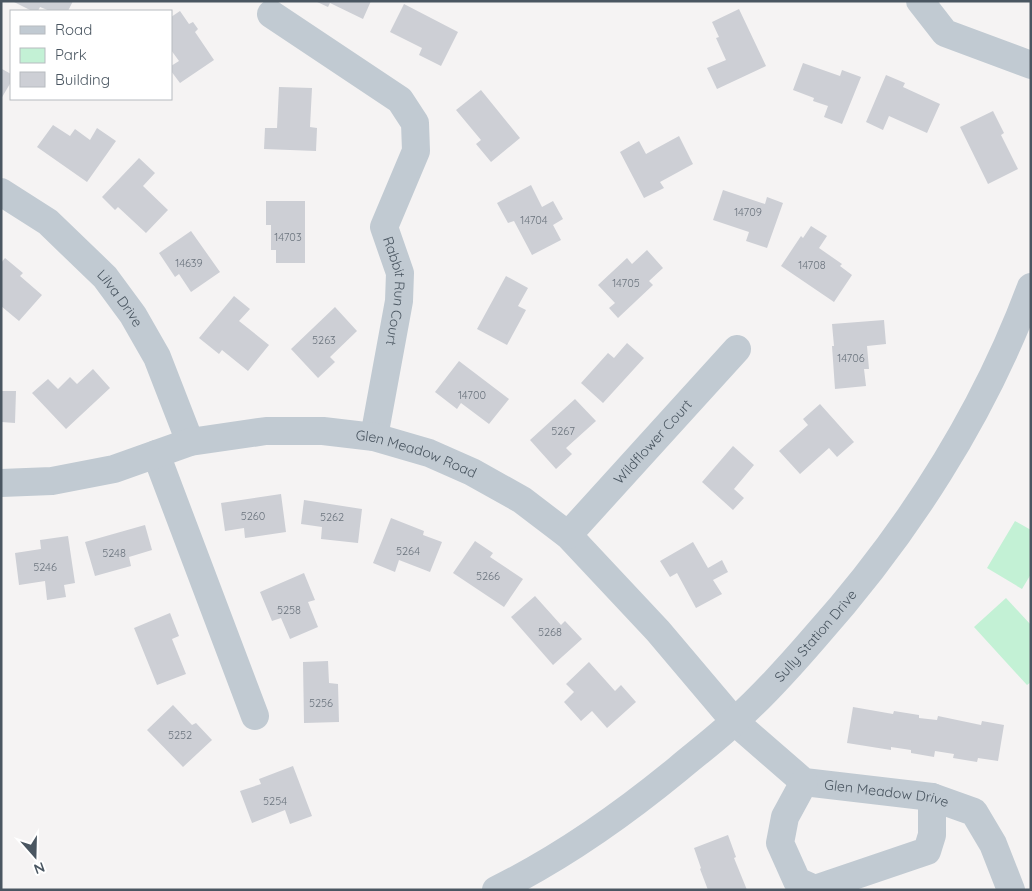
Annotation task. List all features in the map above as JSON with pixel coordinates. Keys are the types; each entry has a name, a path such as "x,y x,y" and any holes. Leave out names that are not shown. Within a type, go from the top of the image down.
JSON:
{"street":[{"path":"920,1 945,33 1031,65"},
{"name":"Rabbit Run Court","path":"271,14 400,100 415,123 416,151 384,227 400,273 399,301 374,437"},
{"name":"Lilva Drive","path":"1,192 48,222 104,276 133,315 156,357 190,442"},
{"name":"Sully Station Drive","path":"496,890 581,841 648,793 735,722 782,675 846,602 899,532 948,458 988,384 1022,312 1031,287"},
{"name":"Wildflower Court","path":"568,535 736,348"},
{"name":"Glen Meadow Road","path":"1,483 52,481 114,469 190,442 266,431 324,431 374,437 429,453 472,472 522,500 568,535 658,631 735,722"},
{"path":"156,454 256,716"},
{"path":"735,722 804,782 785,817 780,843 797,881 815,889 927,851 932,835 932,797"},
{"name":"Glen Meadow Drive","path":"804,782 932,797 974,812 993,844 1011,890"}],"green space":[{"path":"1015,521 1031,530 1031,574 1022,589 987,568"},
{"path":"1006,598 1031,625 1031,682 1027,685 974,627"}],"building":[{"path":"12,1 73,1 68,10 48,10 40,7 38,10 30,10"},
{"path":"315,1 371,1 363,19 330,3 328,7"},
{"path":"404,4 458,32 441,66 419,55 422,48 390,32"},
{"path":"739,9 766,66 717,89 707,68 726,60 716,38 719,37 712,22"},
{"path":"180,11 189,24 193,22 198,29 195,32 214,60 180,83 172,72 172,65 179,61 172,51 172,16"},
{"path":"803,63 840,76 842,70 861,77 842,124 824,117 828,106 813,101 814,98 793,90"},
{"path":"2,69 10,73 10,84 1,99"},
{"path":"886,75 905,83 903,87 940,104 927,133 889,116 883,130 866,122"},
{"path":"279,87 312,88 310,127 317,128 316,151 264,149 265,128 277,128"},
{"path":"481,90 520,138 491,162 476,144 481,140 456,110"},
{"path":"993,111 1004,133 1001,135 1018,169 988,184 960,127"},
{"path":"53,125 70,136 75,129 90,140 97,128 116,141 87,182 37,147"},
{"path":"679,136 693,164 660,182 664,188 644,198 620,152 639,141 646,154"},
{"path":"139,158 155,173 143,186 168,210 146,233 118,207 115,210 102,197"},
{"path":"531,185 542,207 553,201 563,219 553,225 561,240 532,255 514,221 508,223 497,203"},
{"path":"723,190 765,204 767,197 783,203 767,248 746,241 749,232 713,220"},
{"path":"266,201 305,201 305,263 276,263 276,250 271,250 271,225 266,225"},
{"path":"811,226 827,236 819,248 842,264 840,266 852,275 834,302 781,266 801,236 803,238"},
{"path":"191,231 220,272 191,292 179,274 175,277 159,253"},
{"path":"647,250 663,268 649,281 653,285 618,318 609,308 615,303 598,285 627,258 632,264"},
{"path":"5,258 23,273 20,276 42,295 19,321 1,306 1,263"},
{"path":"506,276 528,288 518,306 526,310 507,345 477,329"},
{"path":"234,296 250,309 239,321 269,345 248,371 222,350 219,354 199,338"},
{"path":"335,307 357,331 330,357 335,362 318,378 291,349"},
{"path":"884,320 886,344 867,346 869,369 864,369 866,386 835,389 832,324"},
{"path":"627,343 644,358 603,403 581,383 608,353 614,358"},
{"path":"459,361 509,399 489,424 461,403 457,409 435,392"},
{"path":"93,369 110,388 66,429 32,393 48,379 58,389 70,377 77,384"},
{"path":"1,391 16,391 15,423 1,422"},
{"path":"575,399 596,421 566,448 572,454 556,469 530,440"},
{"path":"820,404 854,442 837,457 829,448 800,474 779,451 808,425 803,419"},
{"path":"733,446 754,465 734,489 744,498 733,510 702,482"},
{"path":"281,494 286,532 245,538 244,528 225,531 221,503"},
{"path":"304,500 362,509 358,543 321,539 322,527 301,524"},
{"path":"391,518 424,531 423,535 442,542 430,572 399,560 395,572 373,563"},
{"path":"145,525 152,550 129,557 131,566 95,576 85,542"},
{"path":"68,536 75,583 64,585 66,597 47,600 45,581 19,585 15,553 41,549 40,540"},
{"path":"475,541 493,553 490,557 523,579 504,607 453,573"},
{"path":"693,542 708,568 722,560 728,572 713,580 722,594 696,608 677,573 670,577 660,561"},
{"path":"304,573 315,600 308,602 318,627 290,639 281,618 272,621 260,592"},
{"path":"535,596 561,625 565,621 582,639 553,665 511,617"},
{"path":"170,613 179,636 172,639 186,674 157,685 134,628"},
{"path":"328,661 329,683 338,684 339,722 304,723 303,662"},
{"path":"589,662 615,691 621,685 636,702 607,728 592,711 581,721 564,702 574,692 566,684"},
{"path":"173,705 192,725 196,723 212,740 183,767 147,730"},
{"path":"853,707 893,714 894,711 919,715 919,718 937,720 938,716 981,725 982,721 1004,725 998,761 978,758 977,762 953,758 954,754 935,751 934,757 911,753 911,750 891,747 891,750 847,743"},
{"path":"293,766 312,816 290,824 285,810 252,823 240,791 261,784 259,779"},
{"path":"728,835 736,857 734,858 747,890 708,890 694,848"}]}
